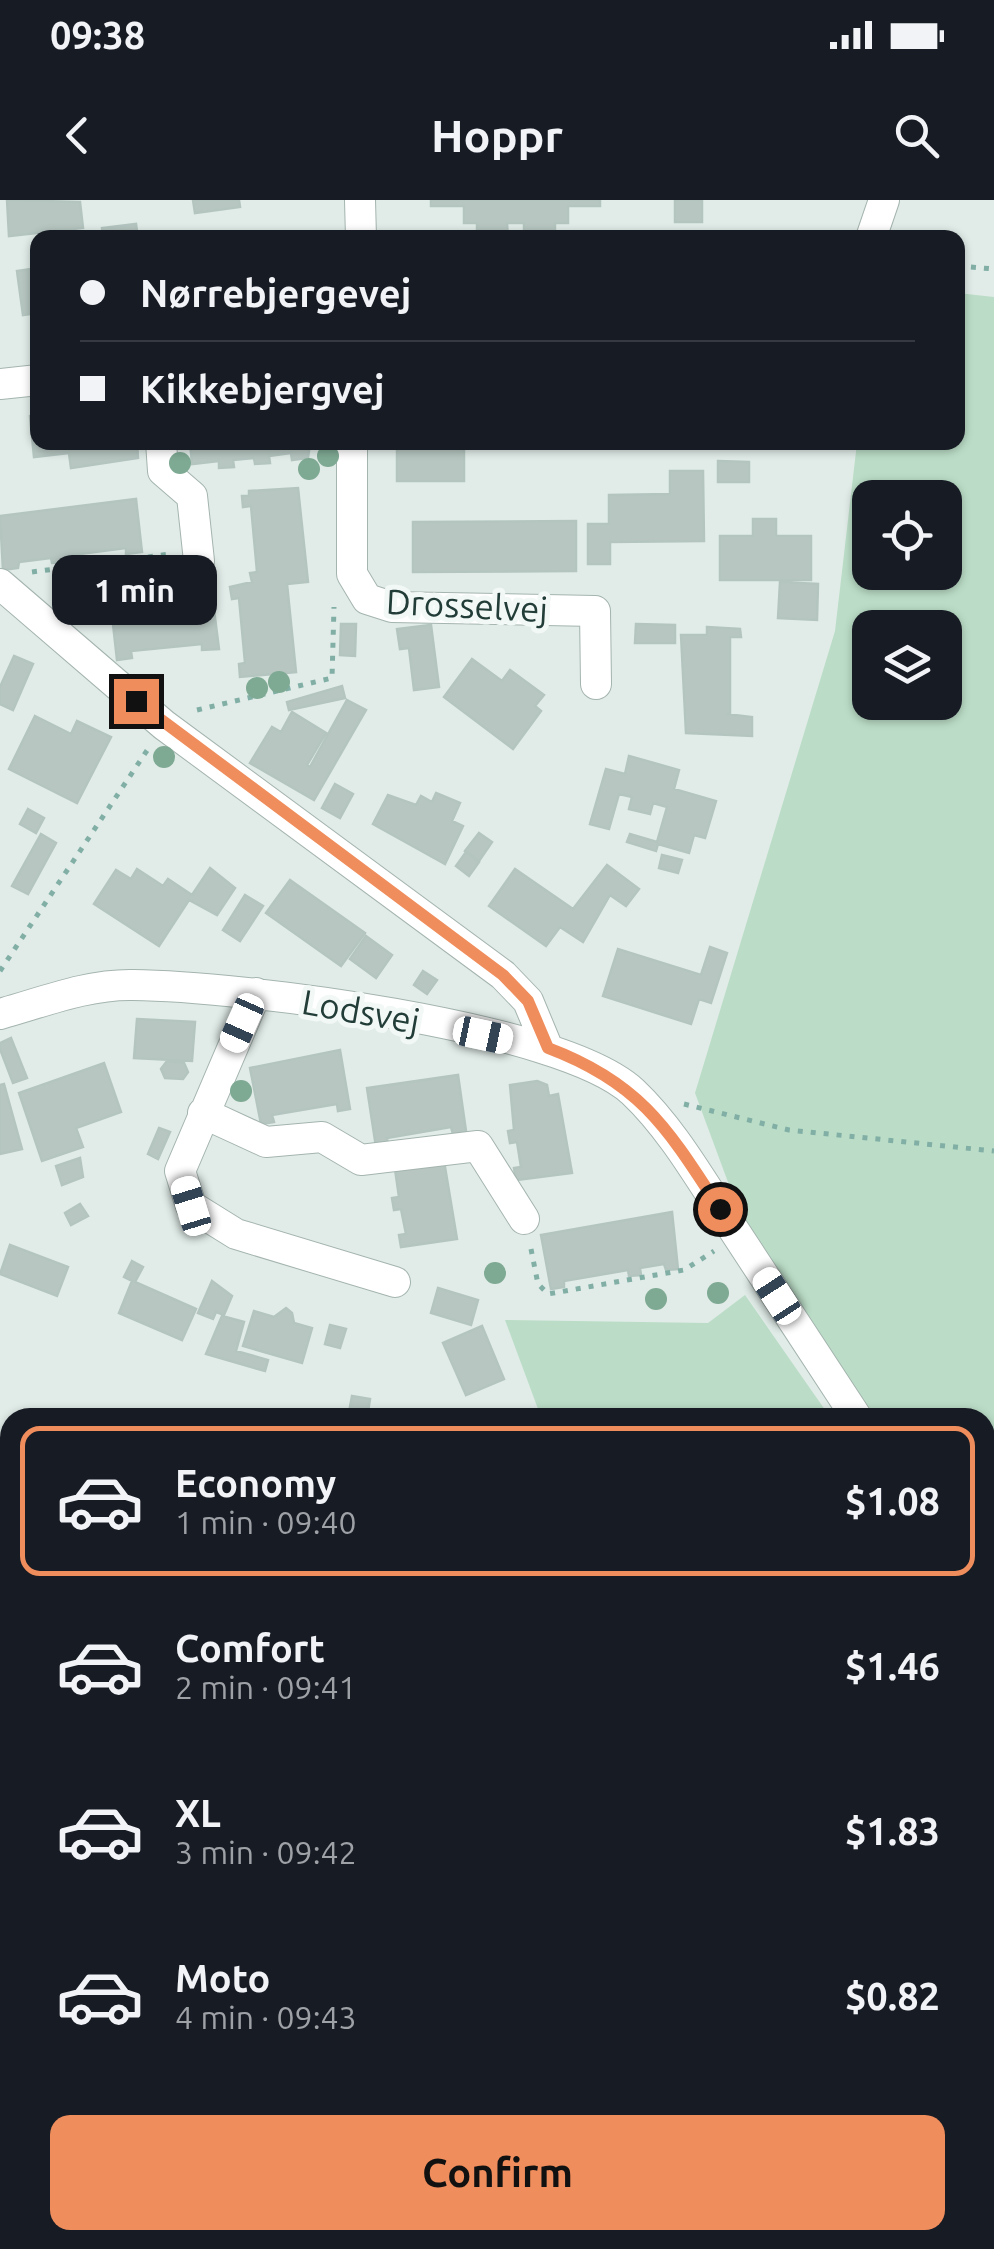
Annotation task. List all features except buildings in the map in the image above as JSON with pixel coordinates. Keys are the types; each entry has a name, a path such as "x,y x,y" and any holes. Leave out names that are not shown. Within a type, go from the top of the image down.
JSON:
{"street":[{"path":"360,200 361,230"},
{"path":"874,230 884,200"},
{"path":"0,384 30,381"},
{"path":"162,450 164,471 192,496 199,556"},
{"name":"Drosselvej","path":"352,450 352,574 367,599 392,606 595,611 596,684"},
{"path":"14,578 164,725 503,975 528,1001 548,1048"},
{"name":"Lodsvej","path":"0,1014 77,992 130,984 256,994 386,1014 548,1048 589,1064 632,1092 686,1157 850,1408"},
{"name":"Lodsvej","path":"256,994 180,1171 191,1206 236,1234 395,1282"},
{"path":"203,1113 266,1142 322,1137 360,1160 478,1146 524,1219"}],"path":[{"path":"965,267 994,269"},
{"path":"14,578 199,556"},
{"path":"632,1092 789,1130 994,1151"},
{"path":"524,1219 538,1284 548,1294 684,1270 738,1236"}],"green space":[{"path":"965,294 994,297 994,1408 864,1408 742,1220 695,1093 835,631 852,486 852,590 962,590 962,480 853,480 856,450 965,450"},
{"path":"745,1295 824,1408 538,1408 505,1320 708,1323"}],"route":[{"path":"136,701 503,975 528,1001 548,1048 589,1064 632,1092 686,1157 720,1209"}]}
